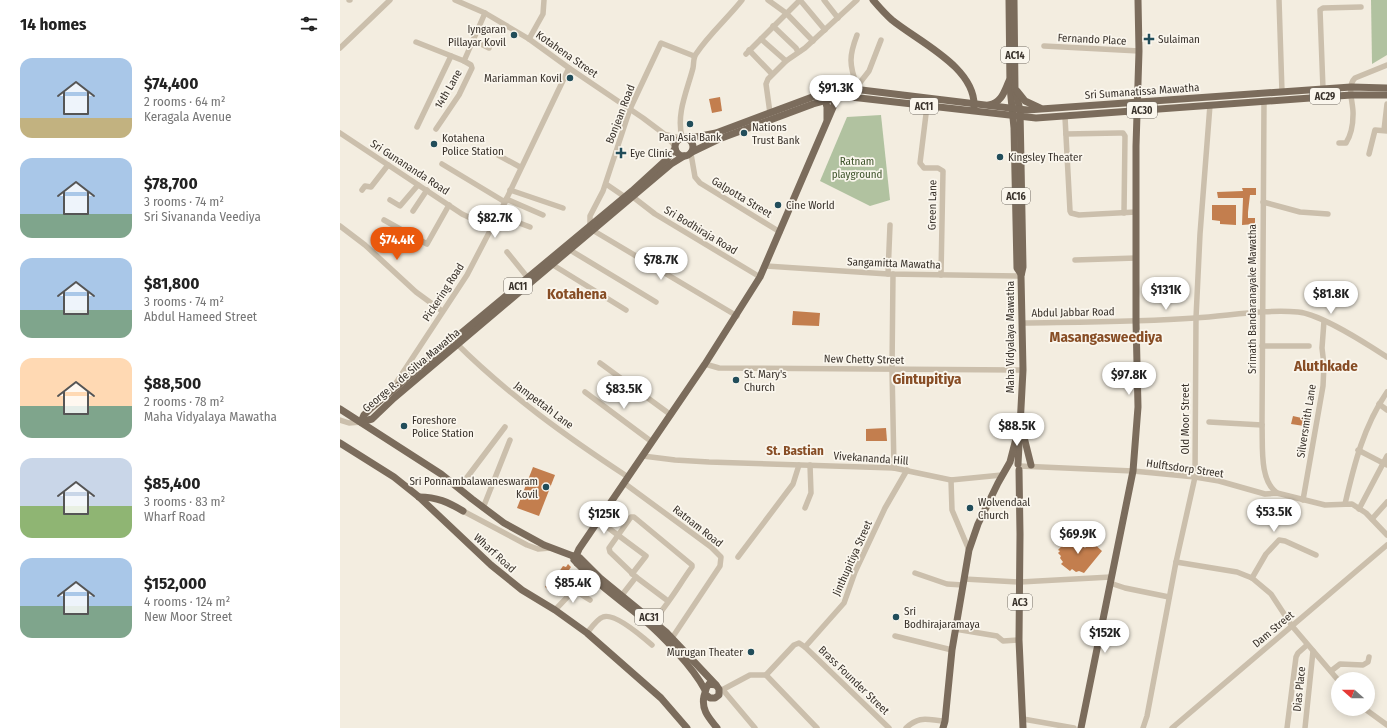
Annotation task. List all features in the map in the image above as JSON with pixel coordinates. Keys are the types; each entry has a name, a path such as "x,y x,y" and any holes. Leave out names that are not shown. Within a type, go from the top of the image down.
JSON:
{"main road":[{"path":"873,0 890,19 954,65 972,92 974,104 973,112"},
{"name":"AC14","path":"1009,0 1010,78 1017,113"},
{"name":"AC14","path":"1014,0 1015,90 1017,113"},
{"path":"1081,728 1133,471 1138,407 1136,321 1136,102 1139,52 1138,0"},
{"path":"985,105 996,102 1000,99 1010,78"},
{"name":"AC29","path":"1265,93 1350,87 1387,88"},
{"name":"George R. de Silva Mawatha","path":"361,422 372,419 528,278 633,197 671,164 719,139 824,97 834,90 856,88 985,105 1017,113"},
{"path":"340,409 441,474 483,508 524,534 550,548 578,559 583,543 737,316 760,277 834,104 834,90"},
{"path":"1015,90 1025,101 1043,110"},
{"name":"Sri Sumanatissa Mawatha","path":"1017,113 1136,102 1265,93"},
{"name":"AC29","path":"1264,101 1351,94 1387,95"},
{"name":"George R. de Silva Mawatha","path":"361,422 367,411 390,392 553,265 667,159 683,138 716,133 770,113 824,97 835,98 850,96 973,112 1017,113"},
{"path":"824,97 827,120"},
{"name":"AC30","path":"1017,113 1065,117 1136,110 1264,101"},
{"name":"Maha Vidyalaya Mawatha","path":"1017,113 1017,268 1021,275 1023,370 1019,467"},
{"path":"675,148 678,154 689,154 693,143 683,138"},
{"path":"1020,424 1031,466"},
{"name":"Maha Vidyalaya Mawatha","path":"944,725 955,629 969,550 978,524 1002,475 1009,467 1020,424"},
{"name":"Wharf Road","path":"340,443 394,477 419,497 491,565 522,590 587,632 661,698 687,728"},
{"path":"1014,461 1019,467 1014,474 1009,467 1014,461"},
{"name":"AC3","path":"1019,467 1019,640 1023,728"},
{"path":"419,497 432,497 444,500 463,511"},
{"name":"AC31","path":"578,559 654,621 720,689"},
{"name":"AC31","path":"578,559 611,594 650,625 697,676 706,694"},
{"path":"706,694 715,698 718,696 720,689 709,684 706,694 708,718 718,728"}],"street":[{"path":"340,48 390,0"},
{"name":"Kotahena Street","path":"455,0 485,12 529,39 663,133 675,148"},
{"path":"529,39 542,14 544,0"},
{"path":"683,138 681,131 683,105 694,67 694,56 709,36 742,0"},
{"path":"768,0 786,13 813,41"},
{"path":"772,74 748,52 800,0 825,30"},
{"path":"824,0 838,18"},
{"path":"770,113 766,84 772,74 786,61 813,41 857,0"},
{"path":"1280,0 1282,92"},
{"path":"1323,89 1320,10 1323,8 1361,7"},
{"path":"416,42 464,60 485,12"},
{"path":"773,26 796,48 798,52"},
{"path":"856,88 850,58 857,35"},
{"path":"761,39 786,61"},
{"path":"473,40 489,48"},
{"path":"856,88 873,64 881,40"},
{"name":"Bonjean Road","path":"592,228 590,216 606,184 630,109 661,43 694,56"},
{"name":"Fernando Place","path":"1044,46 1139,52"},
{"path":"417,127 451,56"},
{"name":"14th Lane","path":"436,129 458,95 472,68 471,65 464,60"},
{"path":"1339,144 1346,143 1351,136 1353,115 1350,87 1355,78 1387,65"},
{"name":"Pickering Road","path":"390,392 467,275 492,228 520,167 569,68"},
{"name":"Srimath Bandaranayake Mawatha","path":"1264,101 1262,425 1264,473 1267,482 1277,493"},
{"path":"1369,154 1375,130 1386,131 1387,104"},
{"name":"Old Moor Street","path":"1143,728 1147,716 1176,562 1195,478 1196,318 1200,234 1210,105"},
{"name":"Green Lane","path":"926,106 920,163 924,168 938,168 942,170 941,275"},
{"path":"1065,117 1071,213 1079,215 1136,212"},
{"name":"Sri Gunananda Road","path":"340,133 462,214 492,228"},
{"name":"Kotahena Street","path":"663,133 683,138"},
{"path":"1066,134 1123,133 1125,136 1124,213"},
{"name":"Galpotta Street","path":"689,154 696,177 700,183 780,232"},
{"path":"498,155 520,167"},
{"path":"442,164 505,201 543,215"},
{"path":"362,190 365,186 371,188 388,165"},
{"path":"606,184 625,197"},
{"path":"390,200 400,206 418,185"},
{"path":"413,211 427,190"},
{"path":"510,190 563,208"},
{"name":"Sri Bodhiraja Road","path":"633,197 655,214 760,277"},
{"path":"1263,202 1300,212 1328,214"},
{"path":"384,220 427,244 449,205"},
{"path":"498,214 530,227"},
{"path":"890,225 894,468"},
{"path":"340,226 365,245 416,292 442,312"},
{"path":"592,228 737,316"},
{"path":"570,250 656,302"},
{"path":"507,252 528,278"},
{"path":"1075,260 1136,258"},
{"path":"553,265 626,310"},
{"name":"Sangamitta Mawatha","path":"766,266 891,274 1021,275"},
{"name":"Abdul Jabbar Road","path":"1022,323 1136,321 1299,312 1324,321 1362,341 1387,357"},
{"name":"Silversmith Lane","path":"1303,500 1323,386 1324,365 1322,348 1324,321"},
{"name":"Jampettah Lane","path":"456,342 502,386 626,480"},
{"path":"1262,346 1309,346"},
{"path":"600,363 671,415"},
{"name":"New Chetty Street","path":"705,364 719,368 1023,370"},
{"path":"586,392 652,442"},
{"path":"1345,504 1358,450 1379,404 1387,392"},
{"path":"1379,404 1387,410"},
{"path":"340,420 349,423 361,422"},
{"path":"1209,422 1262,425"},
{"path":"459,488 505,427"},
{"path":"483,508 510,440"},
{"path":"1358,450 1385,464"},
{"name":"Vivekananda Hill","path":"643,456 675,460 894,468 951,480 1002,475"},
{"path":"1359,508 1385,464 1387,456"},
{"path":"738,557 793,484 799,465"},
{"path":"805,508 811,493 810,465"},
{"name":"Hulftsdorp Street","path":"1019,467 1031,466 1133,471 1219,481 1265,494 1277,493 1325,505 1352,504 1372,518 1387,535"},
{"name":"Jinthupitiya Street","path":"805,647 844,603 855,572 885,508 907,470"},
{"name":"Ratnam Road","path":"626,480 711,547 720,557 720,566 672,638"},
{"path":"951,480 952,510 969,550"},
{"path":"1372,518 1387,502"},
{"path":"463,511 527,545 538,549 550,548"},
{"path":"654,621 692,567 691,564 631,517 609,550 619,563 634,576 668,601"},
{"path":"599,521 646,556 622,595"},
{"path":"1252,578 1266,554 1279,540 1286,541 1316,555"},
{"name":"Dam Street","path":"1172,728 1387,545"},
{"path":"1176,562 1237,572 1252,578 1271,594 1292,626 1331,671 1340,664 1363,665 1368,662 1369,657"},
{"path":"915,573 947,584 963,582 1111,580 1125,588 1169,597"},
{"path":"555,610 574,590 590,600"},
{"path":"587,632 602,617 608,616 620,621 652,645"},
{"path":"955,629 997,636 1004,641 1019,640"},
{"path":"895,636 952,650"},
{"path":"766,675 794,645 799,643 805,647"},
{"path":"1287,728 1296,658 1298,653 1307,645"},
{"name":"Brass Founder Street","path":"805,647 889,728"},
{"name":"Dias Place","path":"1305,728 1313,651"},
{"path":"755,728 720,689 750,675 766,675 817,728"},
{"path":"1375,716 1387,725"},
{"path":"906,728 914,721 919,719 944,725"},
{"path":"1023,720 1074,728"}],"green space":[{"path":"1371,0 1387,0 1387,55 1372,64"},
{"name":"Ratnam playground","path":"881,115 890,200 870,206 820,181 847,117"}],"building":[{"path":"720,97 722,111 712,113 709,99"},
{"path":"1242,188 1256,188 1256,195 1250,195 1248,212 1248,218 1255,218 1255,224 1242,225 1243,198 1218,198 1217,192 1243,191"},
{"path":"1212,205 1236,205 1236,225 1220,224 1220,221 1212,220"},
{"path":"793,311 820,313 819,326 792,325"},
{"path":"1293,416 1306,419 1304,426 1291,424"},
{"path":"886,428 887,441 866,441 866,429"},
{"name":"Sri Ponnambalawaneswaram Kovil","path":"533,467 555,475 539,516 517,508"},
{"path":"1071,536 1085,548 1091,541 1102,551 1084,573 1079,571 1076,572 1072,569 1070,571 1061,564 1063,562 1058,553 1060,551 1058,550"},
{"path":"568,564 571,567 569,570 571,571 560,588 562,589 558,596 545,587 549,581 552,582 563,566 566,567"}],"place":[{"name":"Iyngaran Pillayar Kovil","path":"514,35"},
{"name":"Sulaiman","path":"1149,39"},
{"name":"Mariamman Kovil","path":"570,78"},
{"name":"Pan Asia Bank","path":"690,124"},
{"name":"Nations Trust Bank","path":"744,133"},
{"name":"Kotahena Police Station","path":"434,144"},
{"name":"Eye Clinic","path":"621,153"},
{"name":"Kingsley Theater","path":"1000,157"},
{"name":"Cine World","path":"778,205"},
{"name":"St. Mary's Church","path":"736,380"},
{"name":"Foreshore Police Station","path":"404,426"},
{"name":"Sri Ponnambalawaneswaram Kovil","path":"546,487"},
{"name":"Wolvendaal Church","path":"970,508"},
{"name":"Sri Bodhirajaramaya","path":"896,617"},
{"name":"Murugan Theater","path":"751,652"}],"district":[{"name":"Kotahena","path":"577,294"},
{"name":"Masangasweediya","path":"1106,337"},
{"name":"Aluthkade","path":"1326,366"},
{"name":"Gintupitiya","path":"927,379"},
{"name":"St. Bastian","path":"795,450"}]}
